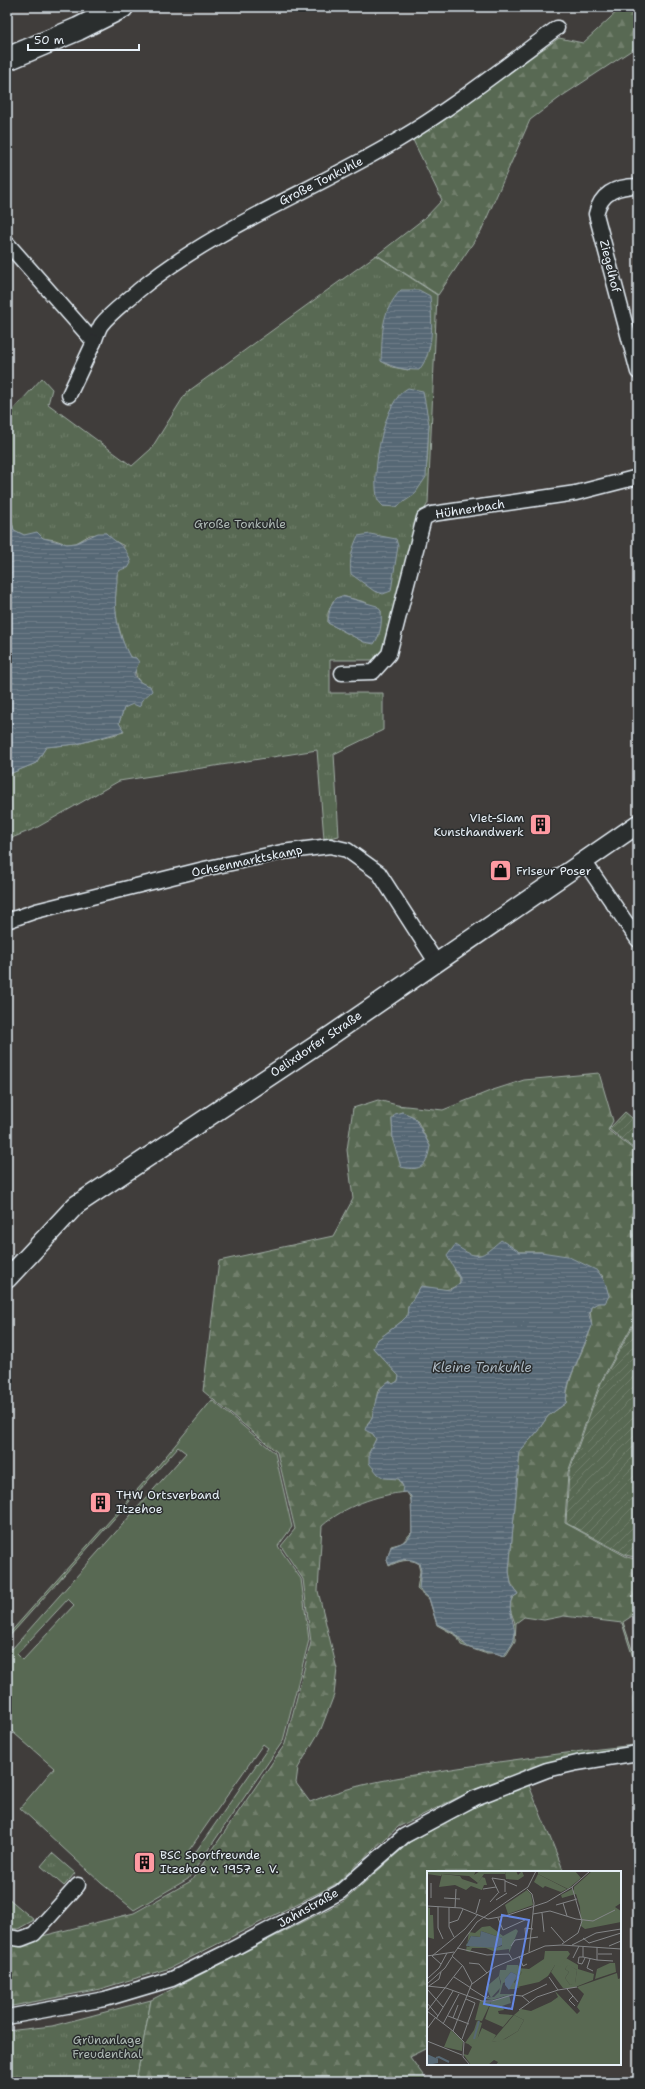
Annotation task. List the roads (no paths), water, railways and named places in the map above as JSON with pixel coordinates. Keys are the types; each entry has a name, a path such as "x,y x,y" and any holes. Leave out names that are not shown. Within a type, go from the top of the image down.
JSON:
{"main road":[{"path":"7,59 78,29 122,7"}],"street":[{"name":"Große Tonkuhle","path":"69,395 101,325 124,303 167,269 260,213 398,140 465,96 557,28"},
{"name":"Ziegelhof","path":"638,186 618,188 610,192 602,199 596,214 638,372"},
{"path":"7,243 94,342"},
{"name":"Hühnerbach","path":"342,673 373,672 389,654 424,518 432,514 576,493 638,477"},
{"name":"Oelixdorfer Straße","path":"7,1279 76,1205 333,1034 638,824"},
{"name":"Ochsenmarktskamp","path":"7,921 36,911 204,869 282,852 330,846 347,850 379,873 436,962"},
{"path":"584,862 638,940"},
{"name":"Jahnstraße","path":"7,2017 105,1999 172,1979 225,1953 340,1892 404,1836 475,1798 547,1770 577,1763 638,1753"},
{"path":"7,1938 21,1939 34,1934 78,1885"}],"water":[{"path":"401,290 419,290 430,296 432,325 430,344 428,353 419,370 400,368 381,361 383,331 386,315 394,298"},
{"path":"408,388 423,391 429,424 426,477 414,495 396,507 383,506 378,499 376,485 376,470 381,437 392,406 399,395"},
{"path":"7,505 14,530 24,535 37,532 43,538 67,544 76,543 98,533 106,533 127,552 131,563 128,568 120,570 117,575 117,621 122,639 130,657 136,658 139,662 134,674 140,682 150,686 152,691 141,701 140,707 133,704 124,708 119,723 124,731 77,744 46,747 36,763 7,775"},
{"path":"370,534 396,539 398,546 391,591 383,594 374,591 351,574 350,564 354,545 358,536"},
{"path":"342,596 377,606 381,611 380,628 374,644 364,642 328,623 331,606 338,597"},
{"path":"402,1112 414,1117 430,1146 425,1162 419,1168 401,1167 393,1141 392,1119 395,1114"},
{"name":"Kleine Tonkuhle","path":"501,1240 520,1252 541,1252 567,1256 598,1271 605,1282 609,1296 605,1303 598,1303 591,1307 589,1315 592,1326 570,1378 566,1403 548,1416 537,1432 520,1451 509,1571 511,1584 518,1594 512,1598 510,1603 515,1634 511,1645 504,1656 470,1648 455,1633 437,1624 429,1598 419,1589 421,1570 419,1563 408,1559 396,1561 389,1565 387,1560 391,1547 406,1540 412,1532 411,1496 406,1492 402,1492 403,1486 399,1479 384,1478 378,1474 369,1463 369,1453 376,1439 373,1434 365,1430 372,1417 378,1393 389,1381 393,1384 398,1381 399,1376 373,1348 376,1341 407,1316 408,1307 421,1286 450,1290 460,1283 460,1278 447,1256 455,1245 469,1254 479,1255 484,1254"}],"place":[{"name":"Viet-Siam Kunsthandwerk","path":"540,825"},
{"name":"Friseur Poser","path":"500,871"},
{"name":"THW Ortsverband Itzehoe","path":"101,1502"},
{"name":"BSC Sportfreunde Itzehoe v. 1957 e. V.","path":"145,1862"}],"park label":[{"name":"Grünanlage Freudenthal","path":"107,2047"}]}
